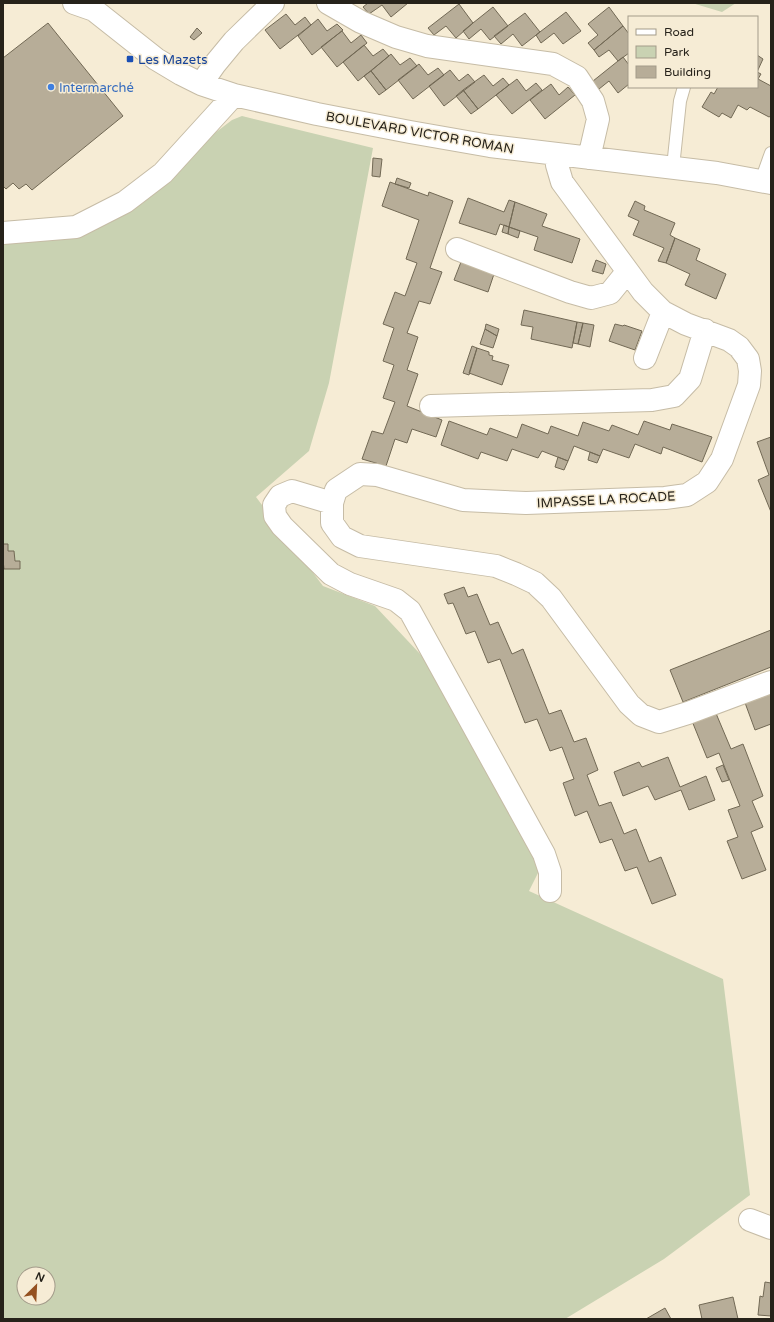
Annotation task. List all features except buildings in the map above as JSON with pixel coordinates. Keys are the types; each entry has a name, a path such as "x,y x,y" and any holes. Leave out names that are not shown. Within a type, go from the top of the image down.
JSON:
{"street":[{"name":"BOULEVARD VICTOR ROMAN","path":"74,3 92,6 156,59 181,74 201,84 234,95 317,114 490,146 673,167 766,182"},
{"path":"201,84 234,41 273,3"},
{"path":"328,3 361,22 396,37 427,46 553,64 577,77 593,100 598,119 590,158"},
{"path":"3,233 76,227 125,202 163,173 234,95"},
{"name":"IMPASSE LA ROCADE","path":"557,154 557,165 562,182 643,292 663,312 686,324 705,330 739,346 748,359 750,371 749,385 722,459 708,482 687,495 665,498 526,503 463,500 377,475 360,474 336,490 332,503 332,523 342,537 360,546 496,566 535,584 551,598 630,704 640,715 659,722 688,713 771,682"},
{"path":"457,249 570,292 591,298 610,293 628,272"},
{"path":"645,358 663,312"},
{"path":"431,406 652,400 674,396 690,380 705,330"},
{"path":"332,503 292,491 280,496 274,505 275,516 282,526 331,574 350,584 396,600 410,611 544,854 550,872 550,891"},
{"path":"750,1220 771,1228"}],"lane":[{"path":"673,167 680,101 684,88"},
{"path":"766,182 771,153"}],"green space":[{"path":"692,3 736,3 722,12"},
{"path":"242,116 373,148 329,383 309,451 256,497 323,586 375,606 422,656 533,847 541,867 529,891 723,979 750,1195 664,1259 565,1319 3,1319 3,238 100,227 143,203 211,136 232,120"}],"place":[{"name":"Les Mazets","path":"130,59"},
{"name":"Intermarché","path":"51,87"}]}
